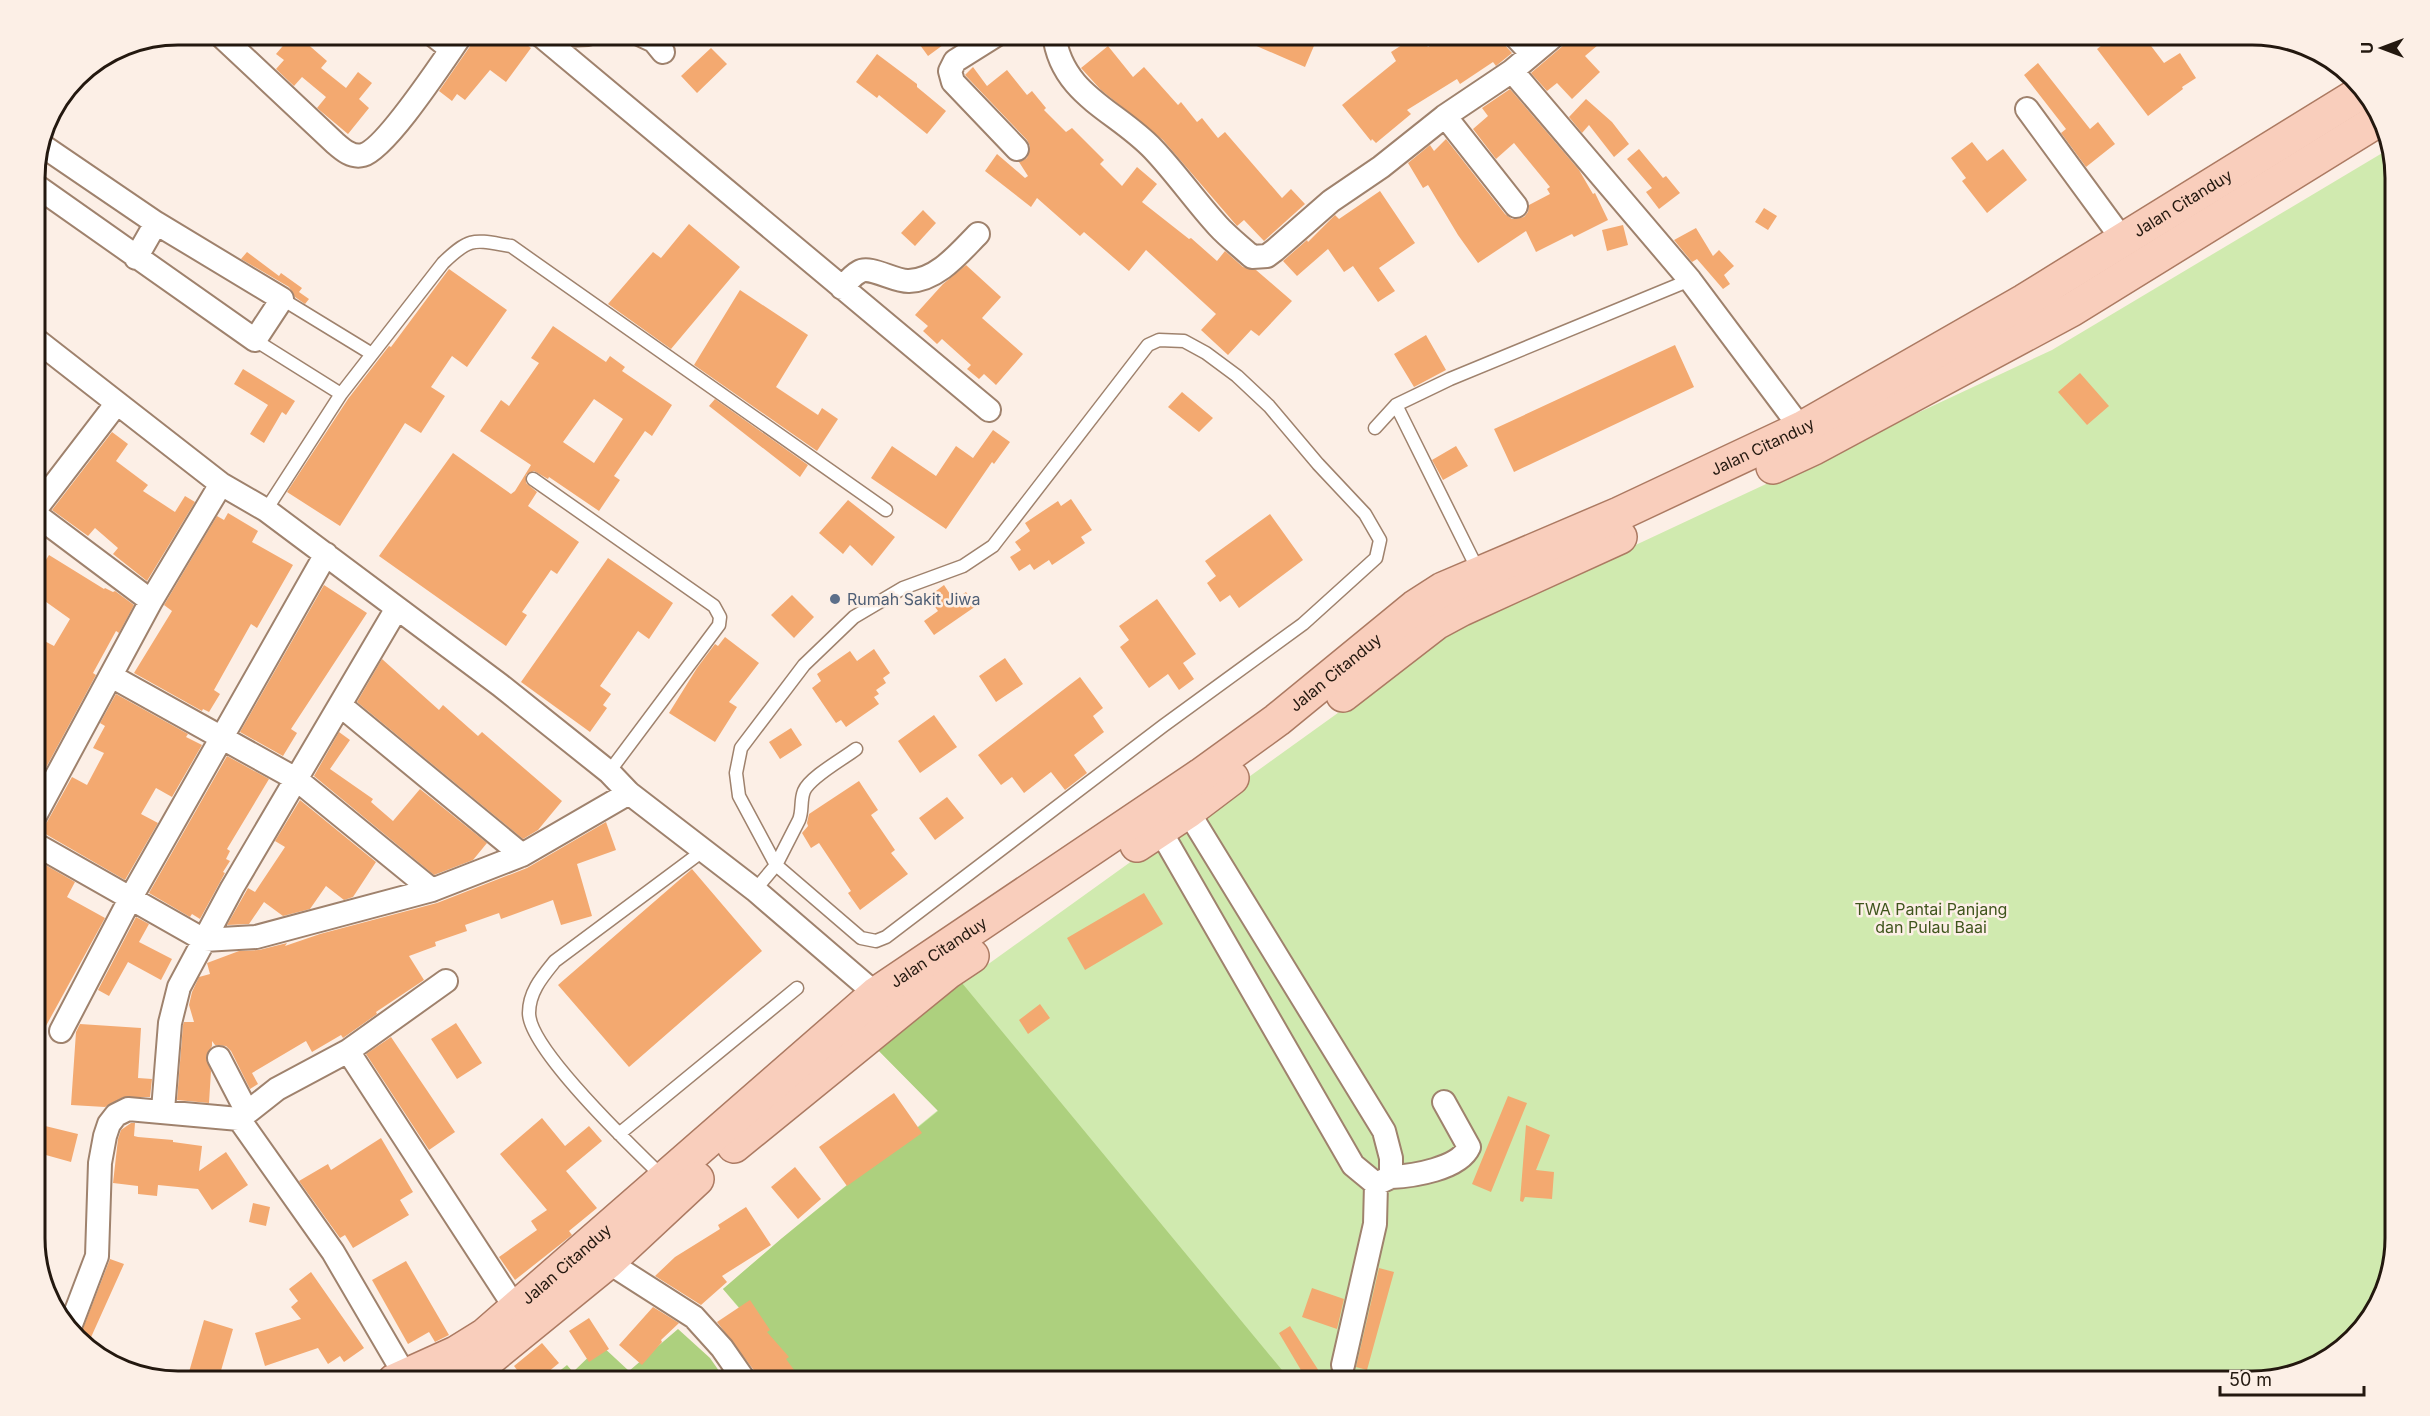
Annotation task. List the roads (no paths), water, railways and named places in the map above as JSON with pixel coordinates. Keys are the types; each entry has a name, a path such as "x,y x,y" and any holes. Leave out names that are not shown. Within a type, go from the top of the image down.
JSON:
{"main road":[{"name":"Jalan Citanduy","path":"1182,802 1277,720 1416,607 1443,589 1619,514 1808,438 2357,95"},
{"name":"Jalan Citanduy","path":"473,1371 608,1262 721,1156 948,972 1154,821 1436,623 2071,310 2373,123"},
{"name":"Jalan Citanduy","path":"417,1371 456,1353 485,1335 876,994 1154,821"}],"street":[{"path":"231,45 348,154 362,155 375,150 455,45"},
{"path":"552,45 989,410"},
{"path":"657,45 663,52"},
{"path":"980,45 955,61 950,71 953,82 1017,149"},
{"path":"1055,45 1062,66 1083,91 1151,147 1218,226 1252,257 1267,256 1331,201 1381,167 1445,116 1512,71 1543,45"},
{"path":"1523,45 1532,54"},
{"path":"1512,71 1690,280 1808,438"},
{"path":"2027,109 2123,240"},
{"path":"1445,116 1516,206"},
{"path":"45,192 255,340 282,299 156,222 49,150"},
{"path":"136,258 156,222"},
{"path":"842,288 858,272 866,269 893,279 910,282 925,277 940,270 978,234"},
{"path":"45,347 221,484 266,510 326,554 609,772 629,793 755,890 876,994"},
{"path":"45,499 117,403"},
{"path":"45,798 152,601 221,484"},
{"path":"45,520 152,601"},
{"path":"61,1031 130,899 326,554"},
{"path":"163,1110 170,1023 179,987 296,779 397,608"},
{"path":"111,676 296,779 432,890"},
{"path":"340,705 522,855"},
{"path":"45,850 204,940 256,937 432,890 522,855 629,793"},
{"path":"1182,802 1384,1131 1391,1158 1384,1180 1343,1365"},
{"path":"1154,821 1353,1165 1384,1180 1424,1173 1466,1154 1469,1147 1444,1102"},
{"path":"73,1320 97,1256 100,1163 109,1124 116,1115 128,1109 243,1115 278,1089 348,1051 446,981"},
{"path":"348,1051 516,1309"},
{"path":"219,1058 243,1115 333,1252 396,1371"},
{"path":"608,1262 693,1317 722,1348 738,1371"}],"lane":[{"path":"266,510 341,394 443,263 462,245 480,241 511,246 885,510"},
{"path":"1375,428 1396,405 1450,379 1690,280"},
{"path":"282,299 372,354"},
{"path":"255,340 341,394"},
{"path":"1159,340 1184,341 1206,353 1238,376 1269,406 1318,464 1365,514 1380,540 1376,558 1303,624 1163,726 886,937 876,941 861,938 846,928 776,865 739,796 736,773 741,748 804,665 854,617 903,588 963,566 993,546 1148,345 1159,340"},
{"path":"1396,405 1479,572"},
{"path":"533,479 714,606 720,616 719,626 609,772"},
{"path":"755,890 776,865 802,813 802,794 807,784 856,749"},
{"path":"665,1179 586,1099 538,1039 529,1016 530,1000 539,981 555,961 704,850"},
{"path":"619,1134 797,988"}],"place":[{"name":"Rumah Sakit Jiwa","path":"835,599"}],"park label":[{"name":"TWA Pantai Panjang dan Pulau Baai","path":"1931,918"}]}
